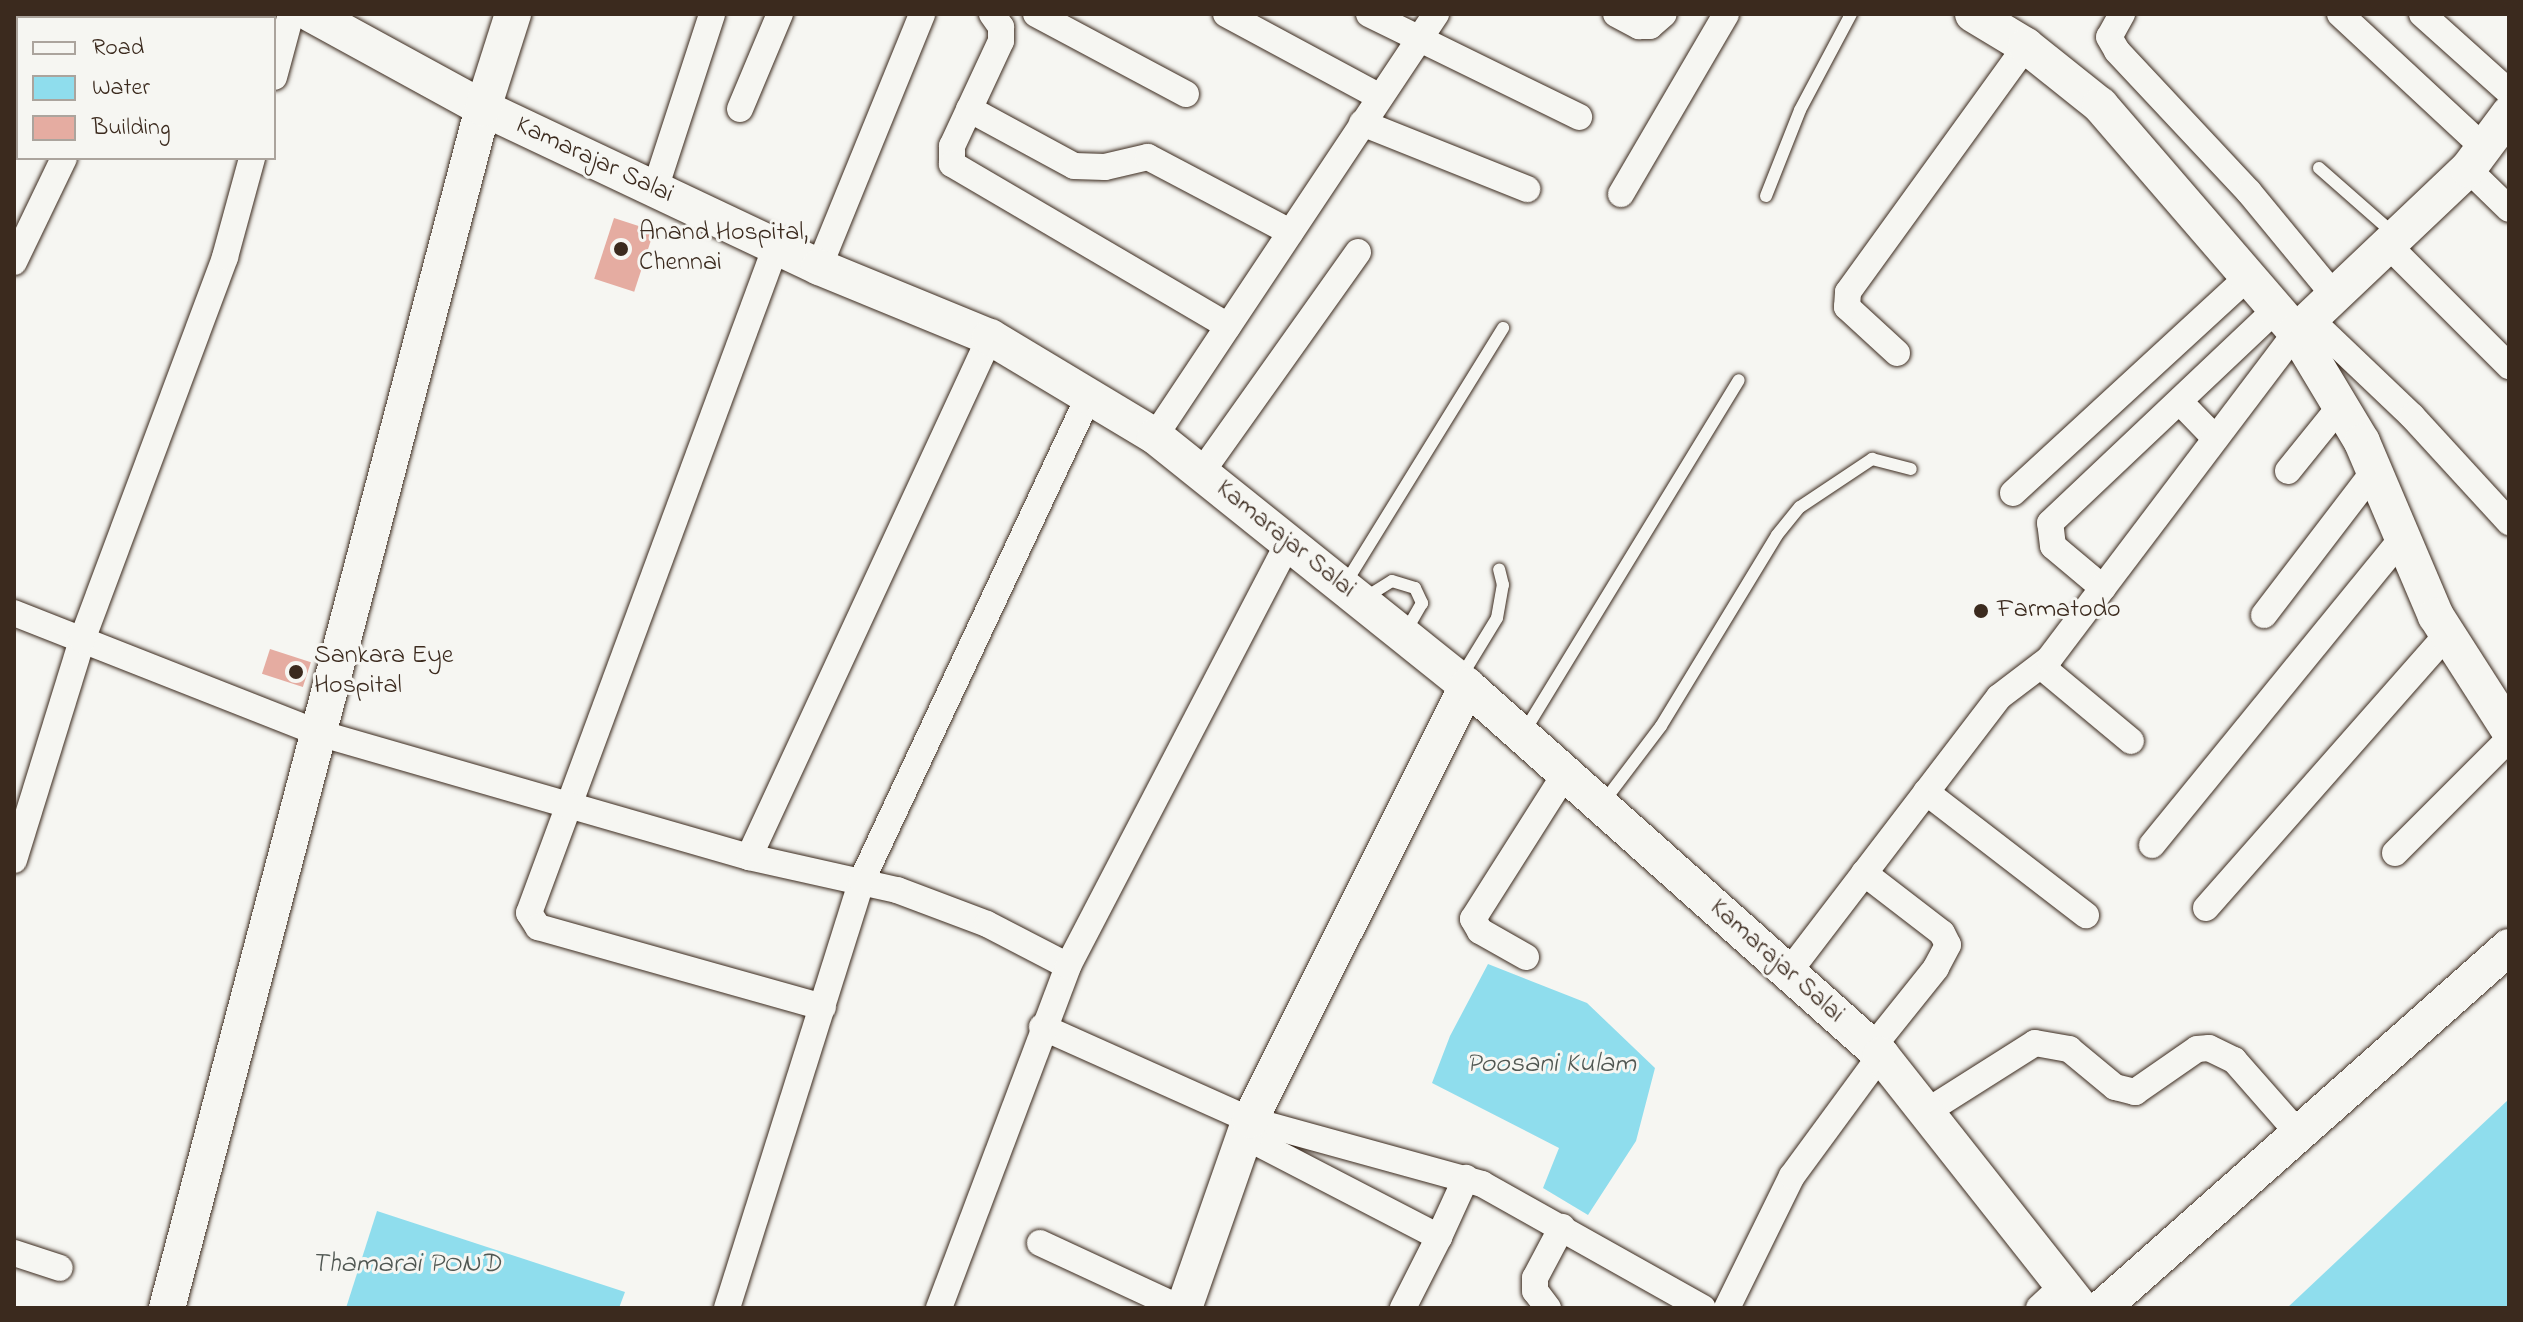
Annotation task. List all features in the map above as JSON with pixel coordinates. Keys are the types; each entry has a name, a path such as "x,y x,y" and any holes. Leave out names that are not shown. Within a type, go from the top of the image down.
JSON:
{"street":[{"path":"276,70 291,14"},
{"name":"Kamarajar Salai","path":"311,14 483,108 819,267 990,337 1090,394 1155,436 1463,683 1877,1051 1926,1112 2062,1300"},
{"path":"167,1308 483,108 513,14"},
{"path":"740,109 780,14"},
{"path":"819,267 922,14"},
{"path":"992,14 1001,27 1001,41 948,155 952,164 1228,326"},
{"path":"1036,14 1186,94"},
{"path":"1226,14 1380,97"},
{"path":"1369,14 1579,117"},
{"path":"1155,436 1436,14"},
{"path":"1616,14 1639,26 1650,26 1664,14"},
{"path":"1621,194 1726,14"},
{"path":"1973,14 2026,46 2100,105 2246,279 2304,314 2412,416 2509,522"},
{"path":"2122,14 2109,37 2117,51 2249,192 2304,314 2338,409 2375,470 2402,538 2447,635 2509,730"},
{"path":"2340,14 2476,158 2509,209"},
{"path":"2422,14 2509,92"},
{"path":"655,189 712,15"},
{"path":"1897,353 1851,312 1848,292 2026,46"},
{"path":"969,109 1074,166 1105,167 1148,157 1290,232"},
{"path":"2103,588 2053,546 2050,523 2180,402 2304,314 2392,240 2476,158 2509,114"},
{"path":"1362,123 1527,189"},
{"path":"14,262 63,160"},
{"path":"14,860 82,640 225,257 251,160"},
{"path":"2392,240 2509,366"},
{"path":"776,246 566,806 529,913 538,927 823,1007"},
{"path":"1201,473 1358,252"},
{"path":"2013,493 2246,279"},
{"path":"1788,973 2006,689 2041,666 2103,588 2304,314"},
{"path":"749,857 990,337"},
{"path":"727,1308 862,880 1090,394"},
{"path":"2180,402 2215,438"},
{"path":"2288,471 2338,409"},
{"path":"2264,615 2375,470"},
{"path":"2152,845 2402,538"},
{"path":"939,1308 1042,1027 1068,966 1288,543"},
{"path":"14,613 319,733 749,857 862,880 987,924 1068,966"},
{"path":"2206,908 2447,635"},
{"path":"2041,666 2131,741"},
{"path":"1040,1243 1182,1308 1247,1128 1463,683"},
{"path":"2395,853 2509,739"},
{"path":"1526,957 1480,931 1473,919 1565,774"},
{"path":"1926,792 2086,915"},
{"path":"1727,1308 1792,1176 1936,968 1948,945 1942,933 1864,873"},
{"path":"2102,1308 2509,947"},
{"path":"1042,1027 1247,1128 1339,1185 1439,1237"},
{"path":"1926,1112 2035,1043 2069,1049 2115,1087 2135,1092 2197,1049 2209,1048 2234,1060 2299,1134"},
{"path":"1247,1128 1353,1148 1466,1178 1562,1227 1703,1308"},
{"path":"1339,1185 1353,1148"},
{"path":"1403,1308 1466,1178"},
{"path":"1548,1308 1535,1291 1535,1278 1562,1227"},
{"path":"14,1253 60,1268"}],"lane":[{"path":"1766,196 1804,102 1851,14"},
{"path":"2319,168 2392,240"},
{"path":"1352,594 1503,328"},
{"path":"1522,735 1739,380"},
{"path":"1601,806 1661,726 1793,515 1843,474 1872,459 1911,469"},
{"path":"1463,683 1493,631 1503,585 1499,569"}],"water":[{"name":"Poosani Kulam","path":"1488,964 1587,1003 1655,1068 1636,1141 1588,1215 1543,1188 1559,1148 1432,1083 1450,1036"},
{"path":"2509,1099 2509,1308 2287,1308"},
{"name":"Thamarai POND","path":"377,1211 625,1292 619,1308 346,1308"}],"building":[{"path":"614,218 654,231 634,292 594,279"},
{"path":"270,649 311,662 303,687 262,674"}],"place":[{"name":"Anand Hospital, Chennai","path":"621,249"},
{"name":"Farmatodo","path":"1981,611"},
{"name":"Sankara Eye Hospital","path":"296,672"}]}
